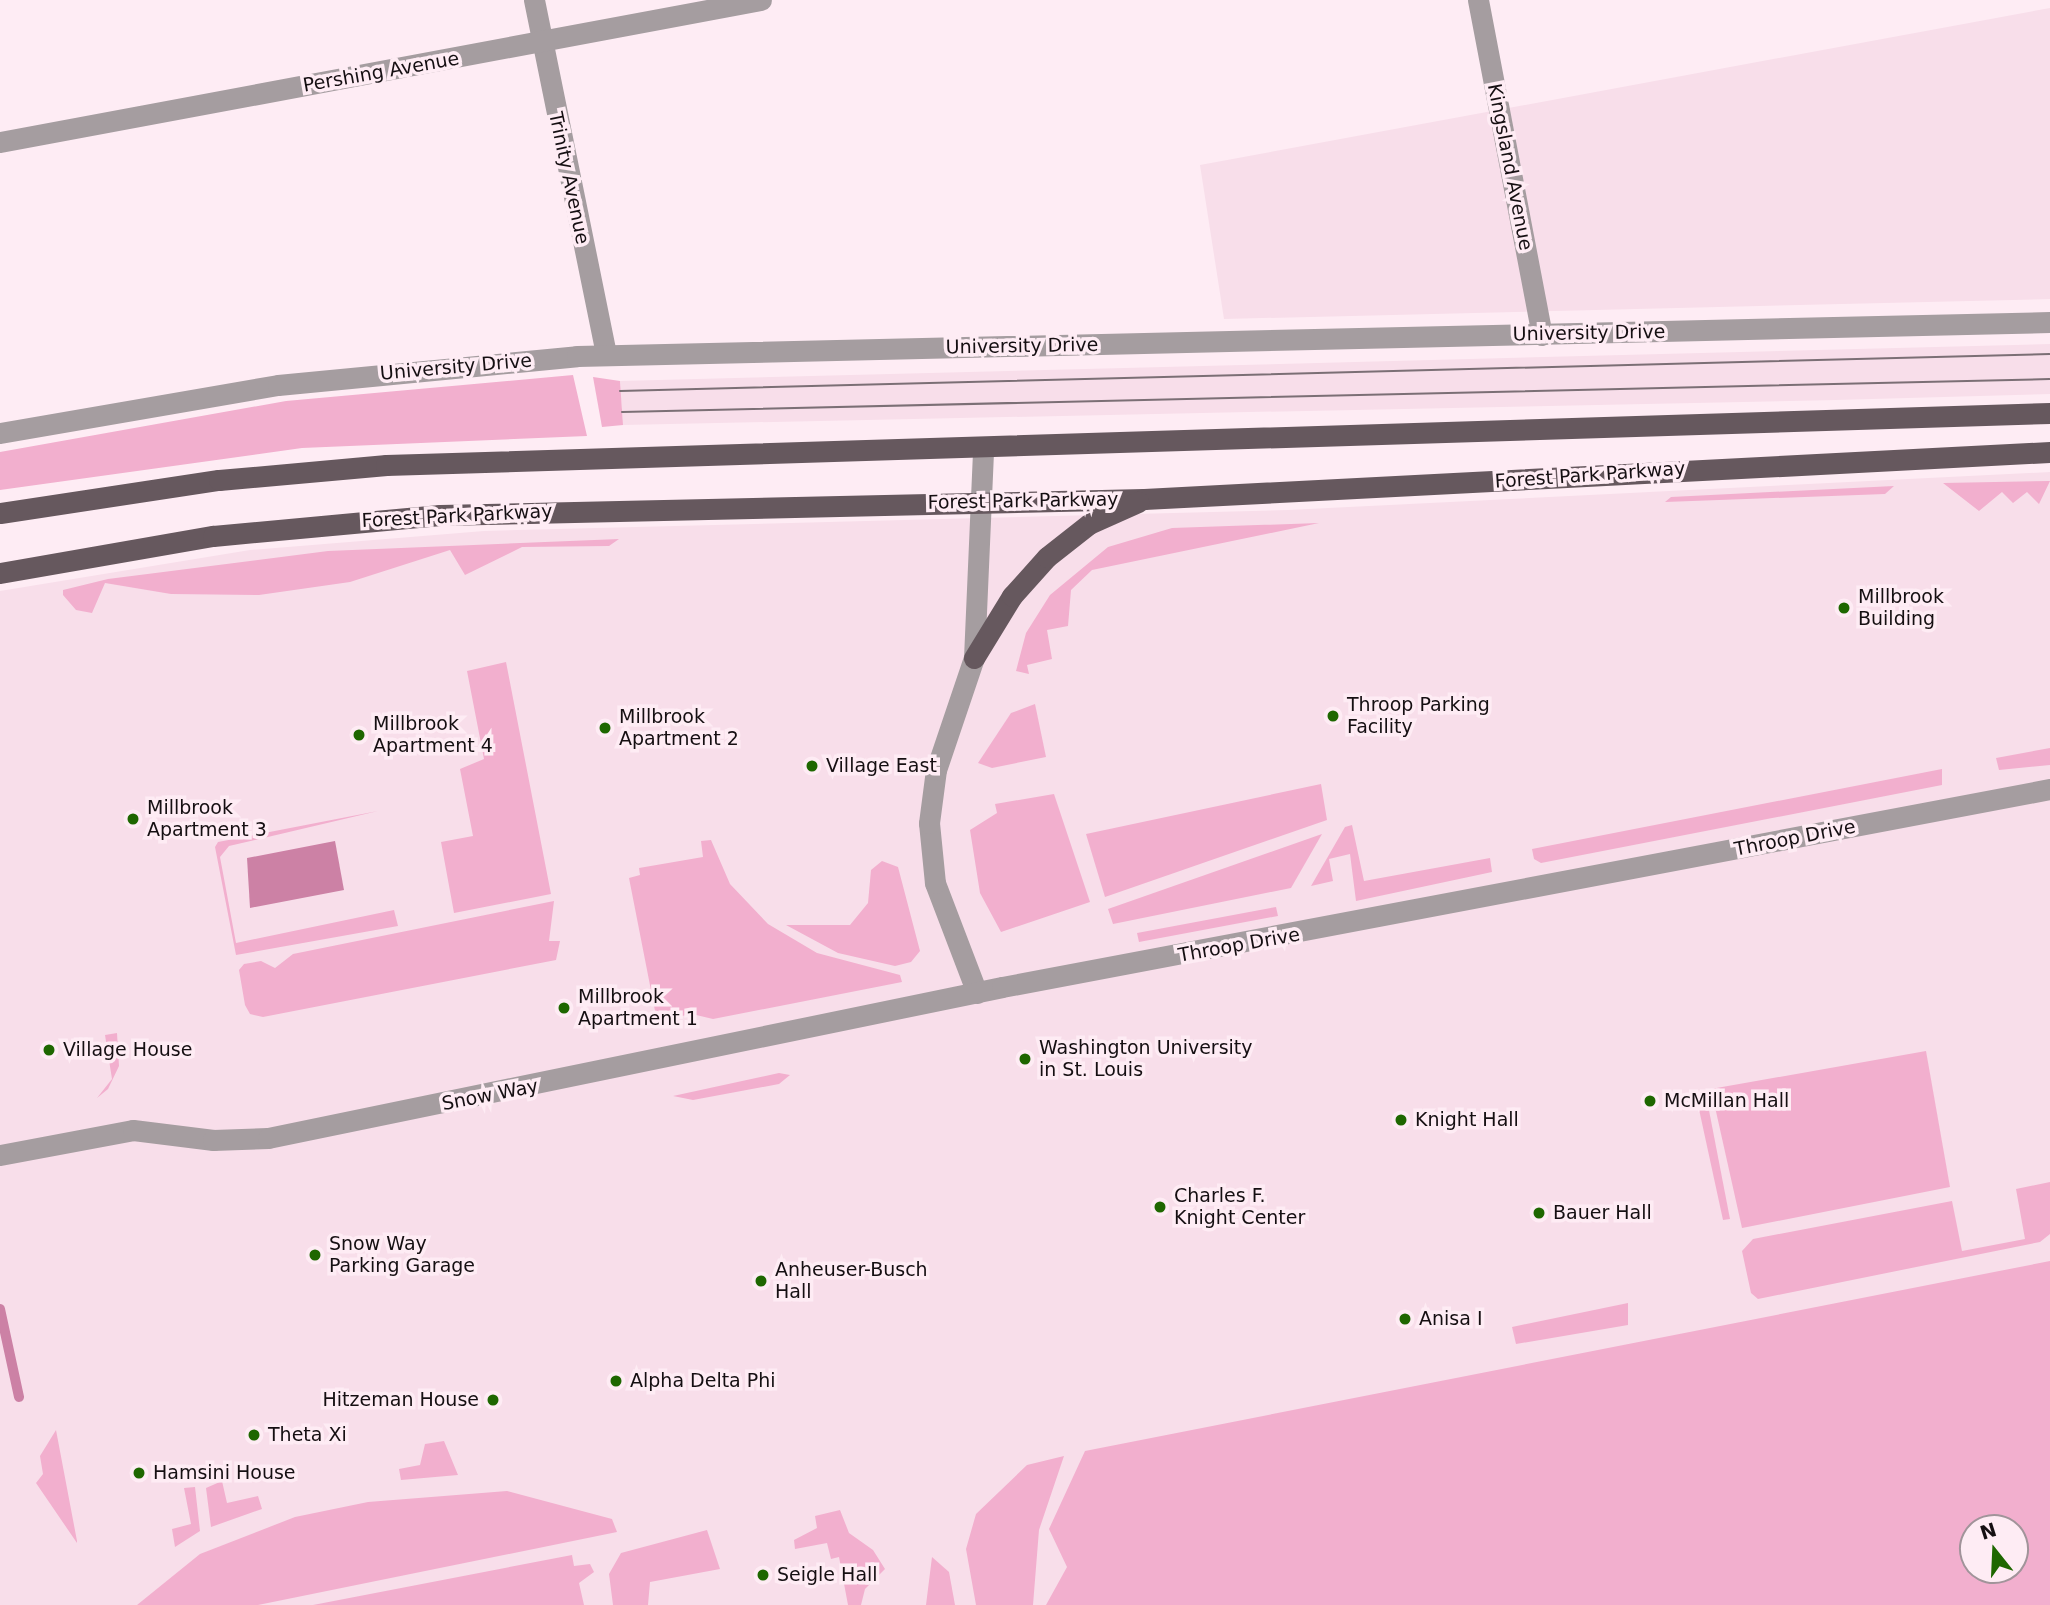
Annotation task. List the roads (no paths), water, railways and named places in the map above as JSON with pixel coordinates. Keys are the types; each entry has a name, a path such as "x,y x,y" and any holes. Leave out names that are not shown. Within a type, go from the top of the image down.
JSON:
{"main road":[{"path":"0,513 219,480 386,466 2050,413"},
{"name":"Forest Park Parkway","path":"0,573 318,523 1144,499 2050,452"},
{"path":"974,658 1012,596 1047,557 1089,524 1144,499"}],"street":[{"name":"Trinity Avenue","path":"534,0 606,355"},
{"name":"Pershing Avenue","path":"0,142 761,0"},
{"name":"Kingsland Avenue","path":"1478,0 1542,335"},
{"name":"University Drive","path":"0,433 278,385 606,355 2050,322"},
{"path":"977,993 935,883 929,823 936,769 974,658 984,502 984,449"},
{"name":"Throop Drive","path":"977,993 2050,789"},
{"name":"Snow Way","path":"0,1155 133,1130 213,1140 268,1138 540,1085 977,993"}],"waterway":[{"path":"0,1309 19,1397"}],"tram line":[{"path":"620,391 2050,354"},
{"path":"622,412 2050,379"}],"place":[{"name":"Millbrook Building","path":"1844,608"},
{"name":"Throop Parking Facility","path":"1333,716"},
{"name":"Millbrook Apartment 2","path":"605,728"},
{"name":"Millbrook Apartment 4","path":"359,735"},
{"name":"Village East","path":"812,766"},
{"name":"Millbrook Apartment 3","path":"133,819"},
{"name":"Millbrook Apartment 1","path":"564,1008"},
{"name":"Village House","path":"49,1050"},
{"name":"Washington University in St. Louis","path":"1025,1059"},
{"name":"McMillan Hall","path":"1650,1101"},
{"name":"Knight Hall","path":"1401,1120"},
{"name":"Charles F. Knight Center","path":"1160,1207"},
{"name":"Bauer Hall","path":"1539,1213"},
{"name":"Snow Way Parking Garage","path":"315,1255"},
{"name":"Anheuser-Busch Hall","path":"761,1281"},
{"name":"Anisa I","path":"1405,1319"},
{"name":"Alpha Delta Phi","path":"616,1381"},
{"name":"Hitzeman House","path":"493,1400"},
{"name":"Theta Xi","path":"254,1435"},
{"name":"Hamsini House","path":"139,1473"},
{"name":"Seigle Hall","path":"763,1575"}]}
